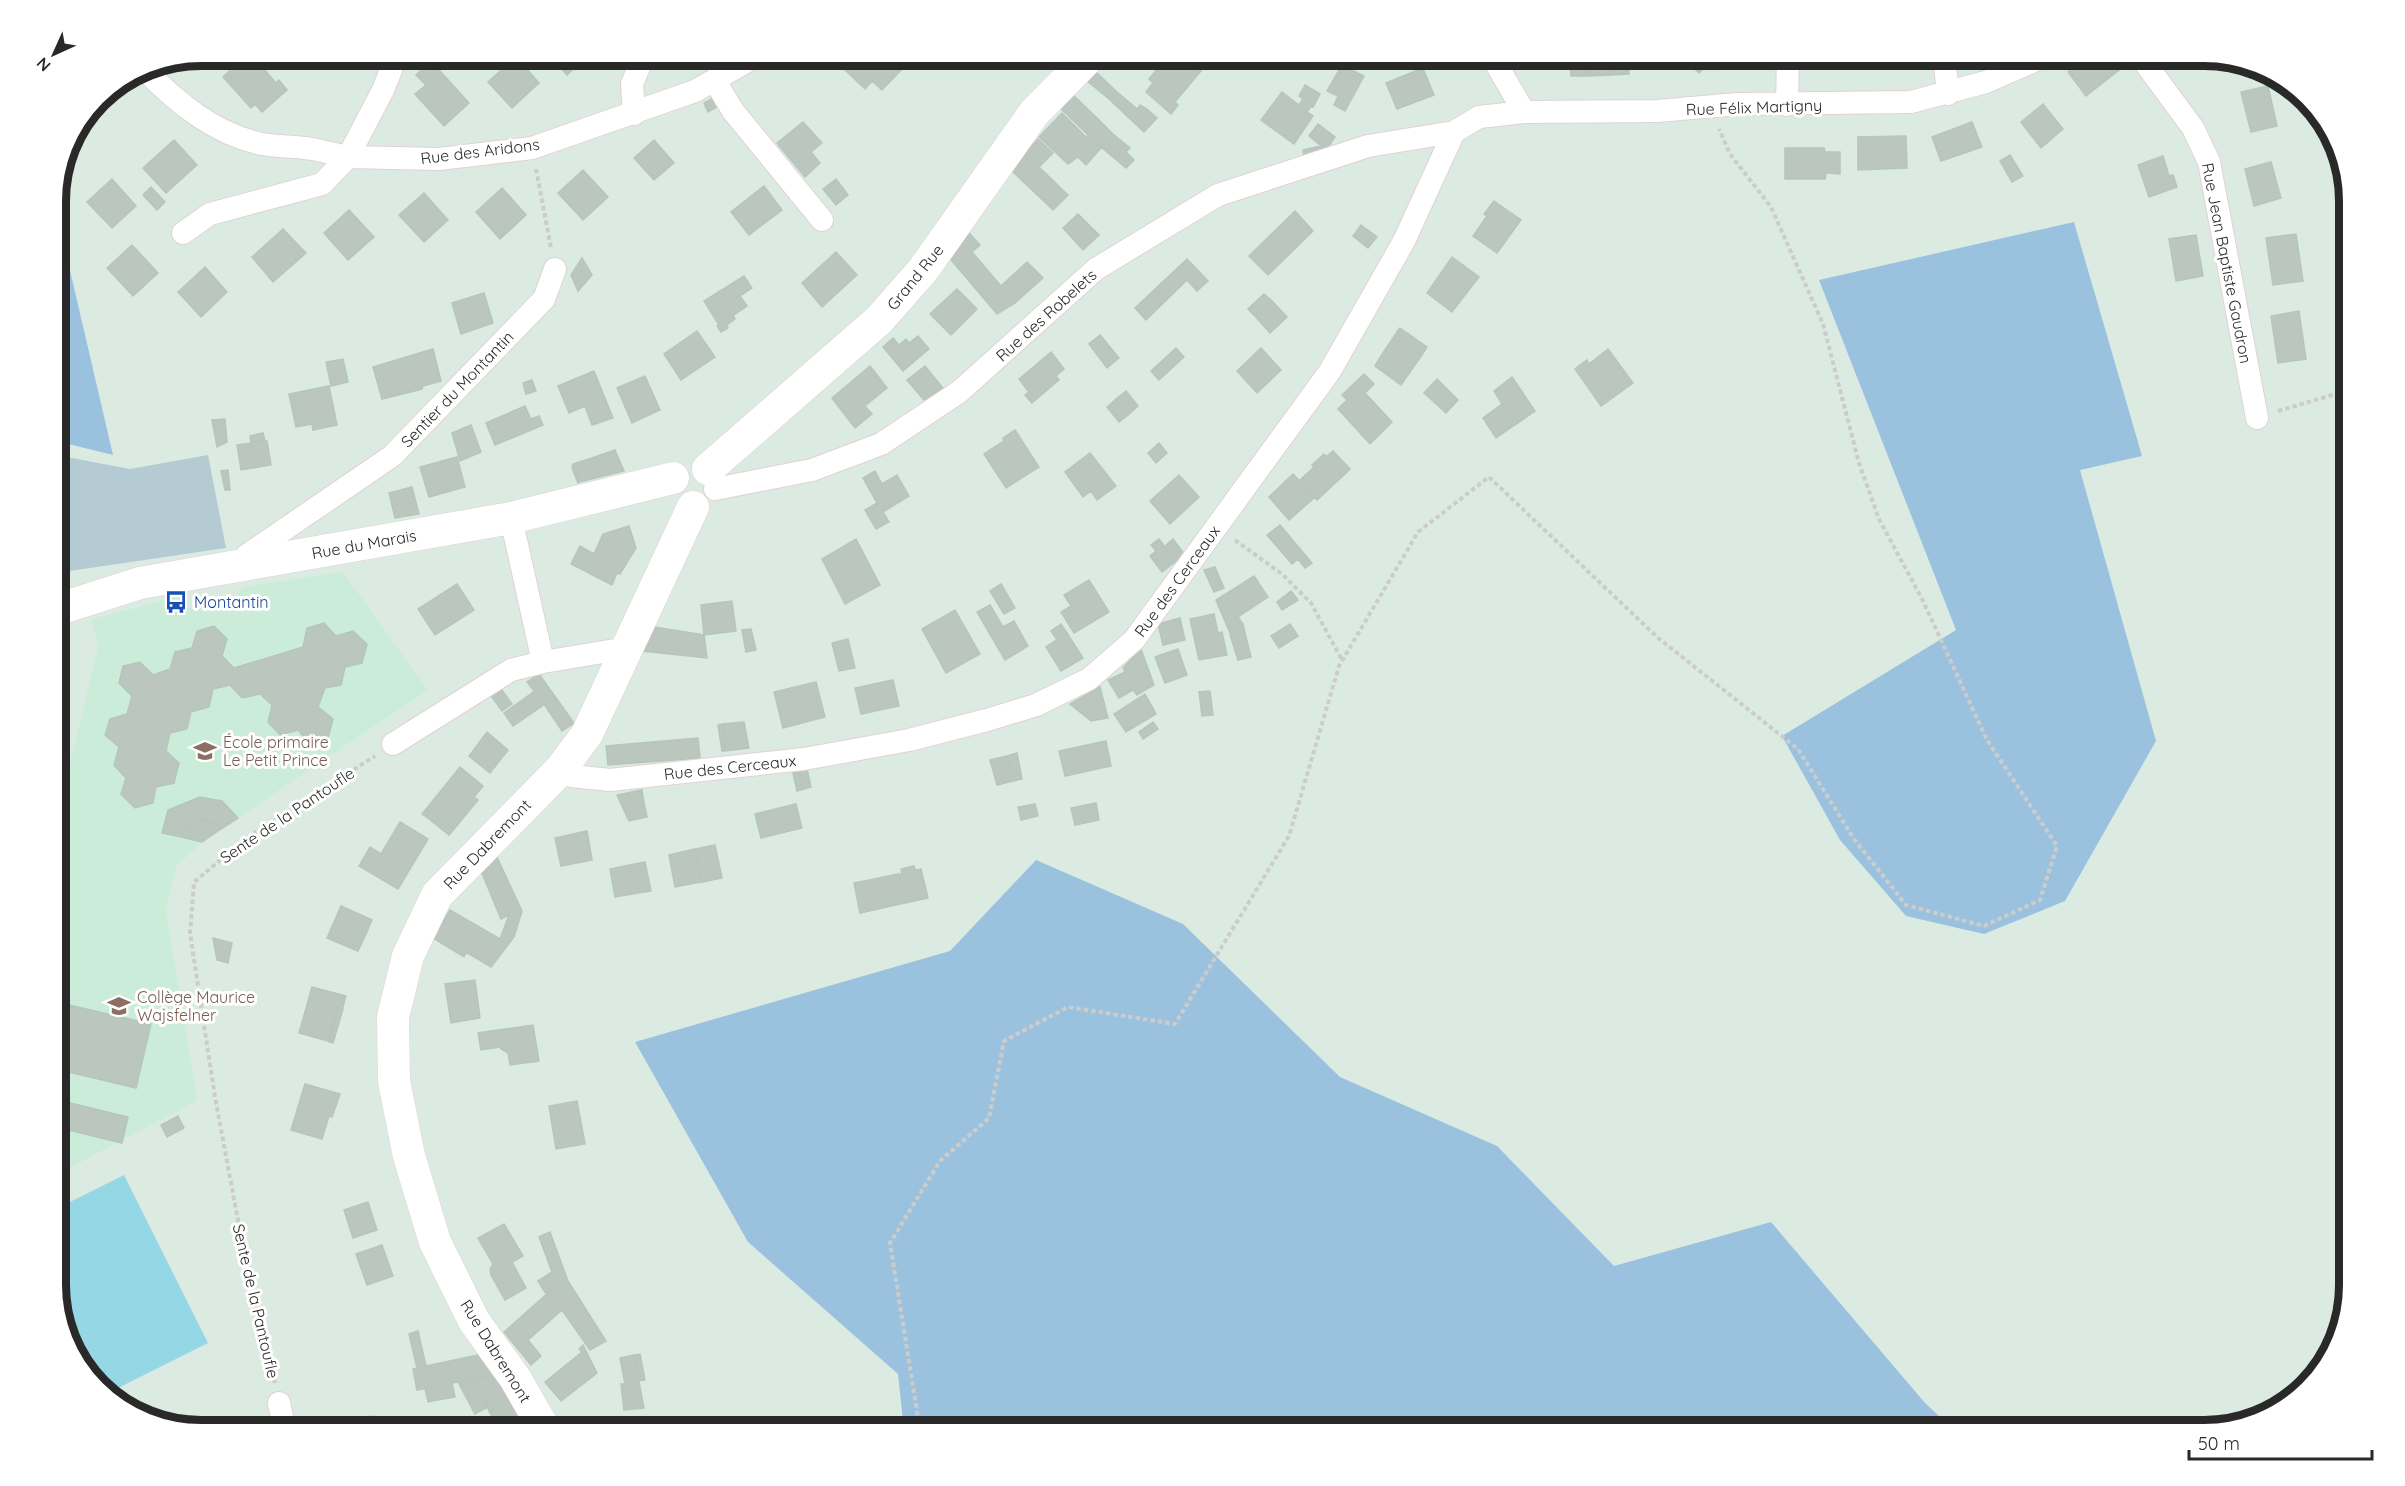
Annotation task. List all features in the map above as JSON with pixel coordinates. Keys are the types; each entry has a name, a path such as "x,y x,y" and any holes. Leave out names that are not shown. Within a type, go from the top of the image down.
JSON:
{"street":[{"path":"183,233 210,214 322,184 348,157 393,66"},
{"path":"634,114 632,84 640,66"},
{"name":"Rue des Aridons","path":"151,76 193,113 222,130 261,144 311,149 348,157 440,159 532,148 695,91 740,66"},
{"name":"Grand Rue","path":"705,488 879,320 923,270 1034,113 1081,66"},
{"path":"1454,132 1479,117 1524,112 1497,66"},
{"path":"1787,105 1788,66"},
{"path":"1945,66 1948,94"},
{"name":"Rue Félix Martigny","path":"1524,112 1657,111 1738,104 1911,102 1948,94 1986,82 2023,66"},
{"name":"Rue Jean Baptiste Gaudron","path":"2146,66 2193,128 2209,162 2257,418"},
{"path":"714,81 733,111 822,220"},
{"name":"Rue des Robelets","path":"705,488 812,470 881,444 959,392 1096,269 1218,195 1368,146 1454,132"},
{"name":"Rue des Cerceaux","path":"560,770 571,776 610,780 804,759 909,740 987,720 1036,705 1089,679 1134,640 1329,371 1404,241 1454,132"},
{"name":"Sentier du Montantin","path":"242,565 247,555 392,456 544,299 555,269"},
{"name":"Rue du Marais","path":"66,607 140,583 511,518 673,478 674,494 679,500 705,488"},
{"name":"Rue Dabremont","path":"539,1420 515,1378 474,1321 435,1242 410,1156 394,1081 393,1017 408,956 437,895 560,770 587,734 705,488"},
{"path":"511,518 543,662"},
{"path":"393,744 511,670 543,662 627,648"},
{"path":"279,1403 283,1420"}],"path":[{"path":"918,1420 890,1243 940,1161 989,1118 1005,1041 1068,1007 1175,1024 1289,836 1342,660 1418,532 1489,477 1657,637 1798,749 1854,839 1906,905 1984,926 2040,900 2057,846 1987,740 1931,620 1879,519 1859,463 1823,324 1771,207 1730,154 1708,106"},
{"path":"532,148 555,269"},
{"path":"2257,418 2339,393"},
{"path":"1216,527 1282,574 1311,603 1342,660"},
{"name":"Sente de la Pantoufle","path":"279,1403 246,1263 215,1097 190,933 194,882 248,837 393,744"}],"shaded area":[{"path":"2074,222 2142,456 2080,470 2156,741 2065,901 1984,934 1906,916 1840,840 1782,736 1956,630 1819,280"},
{"path":"66,257 69,266 113,455 66,443"},
{"path":"208,455 226,548 66,572 66,457 130,469"},
{"name":"École primaire Le Petit Prince","path":"343,572 428,690 202,842 176,867 166,910 197,1101 66,1170 66,781 98,646 91,619 178,597 188,608 236,599 242,587"},
{"path":"1036,860 1183,924 1340,1077 1497,1146 1614,1266 1771,1222 1925,1403 1943,1420 903,1420 898,1374 748,1242 635,1042 950,951"},
{"path":"124,1175 208,1343 116,1389 106,1380 84,1352 73,1328 69,1311 66,1293 66,1204"}],"building":[{"path":"234,66 261,66 276,83 279,80 287,90 262,112 255,104 251,108 223,77"},
{"path":"426,66 436,66 469,103 444,126 415,94 426,85 416,75"},
{"path":"506,66 524,66 539,83 512,108 488,82"},
{"path":"559,66 576,66 567,75"},
{"path":"845,66 901,66 903,68 882,90 872,81 865,89 843,68"},
{"path":"1160,66 1205,66 1175,102 1178,105 1171,114 1146,92 1153,83 1149,79"},
{"path":"1341,66 1364,76 1345,111 1334,105 1338,96 1327,91"},
{"path":"1571,66 1591,66 1591,76 1571,76"},
{"path":"1591,66 1611,66 1611,75 1591,76"},
{"path":"1611,66 1629,66 1629,74 1611,75"},
{"path":"1692,66 1706,66 1699,73"},
{"path":"2075,66 2116,66 2119,70 2086,96 2068,72"},
{"path":"1423,68 1434,95 1397,109 1386,83"},
{"path":"1096,72 1116,91 1109,99 1086,80"},
{"path":"1305,85 1320,94 1313,107 1311,106 1307,112 1313,116 1294,144 1261,120 1282,92 1299,105 1303,99 1299,96"},
{"path":"2268,86 2277,126 2251,132 2241,92"},
{"path":"1116,91 1137,109 1140,105 1157,118 1144,132 1109,99"},
{"path":"1071,93 1097,118 1085,132 1057,105"},
{"path":"713,98 717,107 708,112 704,103"},
{"path":"2043,104 2063,129 2041,148 2021,122"},
{"path":"1062,113 1086,137 1088,135 1102,147 1086,165 1078,157 1068,164 1039,137"},
{"path":"1097,118 1113,134 1101,147 1085,132"},
{"path":"803,122 822,143 811,152 820,163 805,177 777,143"},
{"path":"1972,122 1982,147 1941,161 1932,137"},
{"path":"1318,124 1335,137 1326,150 1304,157 1303,150 1321,146 1309,136"},
{"path":"1113,134 1130,148 1126,152 1134,160 1126,168 1101,147"},
{"path":"2319,134 2325,142 2335,169"},
{"path":"1906,136 1907,168 1858,170 1858,137"},
{"path":"1038,139 1053,153 1039,167 1068,195 1053,210 1010,169"},
{"path":"174,140 197,165 166,193 143,168"},
{"path":"654,140 674,163 654,180 634,158"},
{"path":"1785,148 1824,148 1825,152 1840,152 1840,174 1826,173 1825,179 1785,179"},
{"path":"2010,155 2023,176 2012,182 2000,161"},
{"path":"2163,156 2169,176 2173,175 2177,187 2149,197 2138,165"},
{"path":"2271,162 2281,198 2254,206 2245,169"},
{"path":"583,170 608,197 583,220 558,193"},
{"path":"112,179 136,206 112,228 87,202"},
{"path":"836,179 848,195 836,205 823,189"},
{"path":"764,186 782,210 749,235 731,212"},
{"path":"151,187 165,202 157,210 143,195"},
{"path":"502,188 526,215 500,239 476,212"},
{"path":"424,193 448,220 424,242 399,215"},
{"path":"1494,201 1521,220 1497,253 1473,236 1487,216 1484,214"},
{"path":"349,210 374,237 348,260 324,233"},
{"path":"1295,211 1313,231 1268,275 1249,256"},
{"path":"1078,214 1099,235 1083,250 1063,228"},
{"path":"1361,225 1377,237 1368,248 1353,236"},
{"path":"283,229 306,253 273,282 252,257"},
{"path":"967,231 980,245 972,252 1001,286 1027,262 1043,278 1015,303 997,314 947,255"},
{"path":"2296,234 2303,281 2273,285 2266,238"},
{"path":"2196,235 2203,276 2176,281 2169,239"},
{"path":"132,245 158,273 133,296 107,268"},
{"path":"836,252 857,275 822,307 802,283"},
{"path":"1452,257 1479,277 1452,312 1427,293"},
{"path":"582,258 592,275 578,291 571,275"},
{"path":"1187,259 1208,281 1197,291 1187,280 1146,320 1135,308"},
{"path":"205,267 227,292 201,317 178,292"},
{"path":"744,276 752,288 712,314 704,301"},
{"path":"957,289 977,309 951,335 930,314"},
{"path":"484,293 493,323 461,334 452,303"},
{"path":"1264,294 1271,300 1255,316 1248,309"},
{"path":"740,296 747,306 719,325 712,314"},
{"path":"1271,300 1287,317 1270,333 1255,316"},
{"path":"2299,311 2306,359 2278,363 2271,316"},
{"path":"733,315 735,319 727,325 728,328 721,332 717,326"},
{"path":"1400,328 1427,347 1422,355 1397,332"},
{"path":"697,331 715,357 681,380 664,354"},
{"path":"1397,332 1422,355 1405,379 1381,356"},
{"path":"1100,335 1119,358 1107,368 1089,344"},
{"path":"918,336 929,349 903,371 883,347 893,338 899,345 906,339 909,343"},
{"path":"1176,348 1184,357 1159,380 1151,371"},
{"path":"1261,348 1281,370 1257,393 1237,371"},
{"path":"433,349 441,381 423,386 422,389 382,399 373,367"},
{"path":"1608,349 1633,383 1601,406 1575,369 1587,360 1589,364"},
{"path":"1051,352 1064,369 1056,376 1059,380 1032,403 1025,395 1029,392 1019,379"},
{"path":"1381,356 1405,379 1401,385 1375,366"},
{"path":"343,359 348,382 331,386 326,362"},
{"path":"870,366 887,388 865,406 872,414 855,428 832,398"},
{"path":"925,366 943,388 924,400 907,380"},
{"path":"594,371 613,418 592,425 585,406 569,413 558,386"},
{"path":"1364,374 1374,384 1365,393 1392,422 1370,444 1338,409 1347,400 1342,395"},
{"path":"645,376 660,410 632,423 617,388"},
{"path":"1512,377 1535,411 1496,438 1483,418 1502,404 1494,391"},
{"path":"1437,379 1458,400 1446,413 1424,393"},
{"path":"532,380 536,391 526,394 523,383"},
{"path":"329,386 337,425 313,430 312,424 296,427 289,394"},
{"path":"1126,391 1138,406 1128,415 1116,399"},
{"path":"1116,399 1128,415 1119,422 1107,407"},
{"path":"525,406 531,419 539,416 543,425 495,445 486,423"},
{"path":"225,419 227,442 217,447 212,420"},
{"path":"471,425 481,452 460,461 452,433"},
{"path":"1015,430 1039,467 1006,488 984,454 1004,441 1003,438"},
{"path":"263,433 265,441 251,443 250,436"},
{"path":"267,441 271,465 241,470 237,445"},
{"path":"1159,443 1167,453 1156,463 1148,453"},
{"path":"615,450 624,471 580,482 573,468 591,464 589,459"},
{"path":"1333,451 1350,469 1343,476 1326,457"},
{"path":"1090,453 1116,486 1097,500 1091,491 1083,497 1065,472"},
{"path":"1324,454 1343,476 1331,487 1312,465"},
{"path":"457,457 465,487 429,497 420,467"},
{"path":"589,459 591,464 573,468 580,482 578,483 572,468 573,464"},
{"path":"1313,468 1331,487 1317,500 1299,481"},
{"path":"228,470 230,490 225,490 221,471"},
{"path":"875,471 882,484 897,475 909,496 883,512 889,522 876,529 865,510 877,503 863,478"},
{"path":"1293,474 1315,497 1289,520 1269,497"},
{"path":"1179,475 1199,497 1170,524 1150,501"},
{"path":"412,487 419,514 395,518 389,493"},
{"path":"1280,525 1312,563 1305,568 1298,559 1292,564 1267,535"},
{"path":"629,526 636,548 620,574 617,573 612,585 571,564 580,546 594,554 603,534"},
{"path":"856,539 880,585 845,604 822,559"},
{"path":"1159,539 1176,561 1162,572 1150,556 1156,551 1151,545"},
{"path":"1173,539 1185,555 1176,561 1164,547"},
{"path":"1215,567 1224,588 1214,592 1204,570"},
{"path":"1254,576 1268,597 1238,617 1243,624 1230,633 1216,600"},
{"path":"1089,580 1109,612 1074,633 1061,612 1071,606 1064,595"},
{"path":"457,584 474,610 435,635 418,609"},
{"path":"1001,584 1015,608 1004,614 990,591"},
{"path":"1291,591 1298,600 1282,610 1277,602"},
{"path":"732,601 736,631 704,635 701,605"},
{"path":"990,605 1003,627 1014,621 1028,646 1005,660 977,612"},
{"path":"955,610 980,654 946,673 922,629"},
{"path":"1214,614 1218,633 1222,632 1227,655 1199,660 1190,619"},
{"path":"1180,618 1185,640 1163,645 1158,624"},
{"path":"324,623 336,636 353,631 367,644 362,663 345,667 341,685 325,688 318,707 333,719 328,738 309,743 298,730 280,735 268,722 272,705 260,694 242,698 230,685 213,689 209,707 191,712 187,729 170,733 166,751 179,763 174,783 156,787 153,803 135,808 121,794 126,778 114,765 119,747 105,735 110,719 127,714 132,696 119,683 123,666 140,662 153,675 170,669 175,652 192,648 197,631 214,626 227,639 222,656 234,668 303,647 307,628"},
{"path":"1061,624 1067,633 1057,640 1051,631"},
{"path":"1243,624 1245,633 1231,638 1230,633"},
{"path":"1290,624 1298,636 1279,648 1271,636"},
{"path":"654,627 704,635 707,658 642,651"},
{"path":"751,629 756,650 746,652 742,630"},
{"path":"1067,633 1083,658 1061,671 1046,647"},
{"path":"1245,633 1251,657 1238,660 1231,638"},
{"path":"848,639 855,668 839,671 832,643"},
{"path":"1141,649 1154,685 1137,695 1133,690 1119,698 1108,680 1125,672 1123,668"},
{"path":"1178,649 1187,675 1165,683 1155,657"},
{"path":"539,674 574,723 562,731 544,704 542,706 532,693 534,691 527,682"},
{"path":"893,680 899,706 861,714 855,688"},
{"path":"816,682 825,717 821,718 812,683"},
{"path":"812,683 821,718 783,728 774,692"},
{"path":"499,686 512,704 502,711 489,693"},
{"path":"1100,687 1108,718 1091,721 1070,704"},
{"path":"1210,691 1213,715 1202,716 1199,692"},
{"path":"532,693 542,706 513,726 504,713"},
{"path":"1145,694 1156,714 1126,732 1114,714"},
{"path":"744,722 749,748 725,751 723,724"},
{"path":"1153,722 1158,729 1143,739 1139,732"},
{"path":"723,724 725,751 722,751 718,725"},
{"path":"487,732 508,750 490,773 469,756"},
{"path":"698,738 700,758 608,765 606,746"},
{"path":"1106,741 1111,766 1065,776 1059,751"},
{"path":"1017,753 1022,779 1013,781 1007,756"},
{"path":"1007,756 1013,781 997,785 990,760"},
{"path":"460,767 483,786 474,797 478,800 455,828 429,811 425,816 422,814"},
{"path":"807,769 811,787 797,791 793,773"},
{"path":"642,790 644,803 622,806 617,795"},
{"path":"200,797 222,801 238,818 221,829 208,820 195,821 187,827 181,837 162,833 168,810"},
{"path":"644,803 647,817 629,821 622,806"},
{"path":"1096,803 1099,820 1075,825 1071,808"},
{"path":"796,804 802,828 761,838 755,814"},
{"path":"1035,804 1038,816 1021,820 1018,807"},
{"path":"429,811 455,828 449,835 425,816"},
{"path":"202,819 213,822 221,829 202,842 181,837 191,823"},
{"path":"400,822 415,831 403,851 416,859 398,889 359,866 370,847 381,854"},
{"path":"415,831 428,839 416,859 403,851"},
{"path":"587,831 592,860 561,866 555,838"},
{"path":"715,845 722,878 702,882 695,849"},
{"path":"695,849 702,882 675,887 669,855"},
{"path":"496,855 522,911 514,937 491,967 466,952 464,957 433,938 450,910 500,939 509,915 501,919 481,871"},
{"path":"645,862 651,891 615,897 610,869"},
{"path":"914,866 915,870 921,869 928,898 905,903 899,874 902,874 901,869"},
{"path":"899,874 905,903 860,913 854,883"},
{"path":"341,906 372,920 366,934 361,932 353,949 327,938"},
{"path":"361,932 366,934 358,951 353,949"},
{"path":"213,938 232,943 228,963 217,960"},
{"path":"475,980 480,1018 451,1023 445,984"},
{"path":"312,987 346,996 342,1010 338,1008 328,1041 299,1033"},
{"path":"66,1004 151,1024 136,1088 66,1071"},
{"path":"338,1008 343,1009 333,1043 329,1042"},
{"path":"533,1025 539,1061 510,1065 508,1053 500,1047 481,1050 478,1033"},
{"path":"305,1084 333,1092 322,1139 291,1130"},
{"path":"333,1092 340,1094 332,1117 326,1115"},
{"path":"577,1101 585,1144 556,1149 549,1106"},
{"path":"66,1102 128,1117 122,1143 66,1129"},
{"path":"178,1116 184,1128 167,1137 161,1125"},
{"path":"368,1202 377,1230 353,1238 344,1210"},
{"path":"504,1224 523,1256 512,1262 526,1288 505,1300 491,1275 490,1269 493,1264 478,1238"},
{"path":"550,1232 568,1281 546,1294 538,1281 552,1272 539,1237"},
{"path":"382,1245 393,1276 367,1285 356,1254"},
{"path":"568,1281 606,1341 590,1350 562,1310 528,1340 541,1356 531,1365 504,1332 549,1292"},
{"path":"418,1331 426,1366 487,1353 498,1374 417,1390 413,1369 417,1368 409,1334"},
{"path":"583,1345 597,1373 561,1401 545,1382 582,1352 579,1349"},
{"path":"640,1354 645,1380 639,1381 634,1355"},
{"path":"634,1355 644,1408 624,1410 621,1384 625,1384 620,1358"},
{"path":"498,1374 523,1420 494,1420 472,1378"},
{"path":"472,1378 488,1407 475,1414 458,1382"},
{"path":"452,1383 455,1397 428,1402 425,1388"}],"place":[{"name":"Montantin","path":"176,602"},
{"name":"École primaire Le Petit Prince","path":"205,751"},
{"name":"Collège Maurice Wajsfelner","path":"119,1006"}]}
